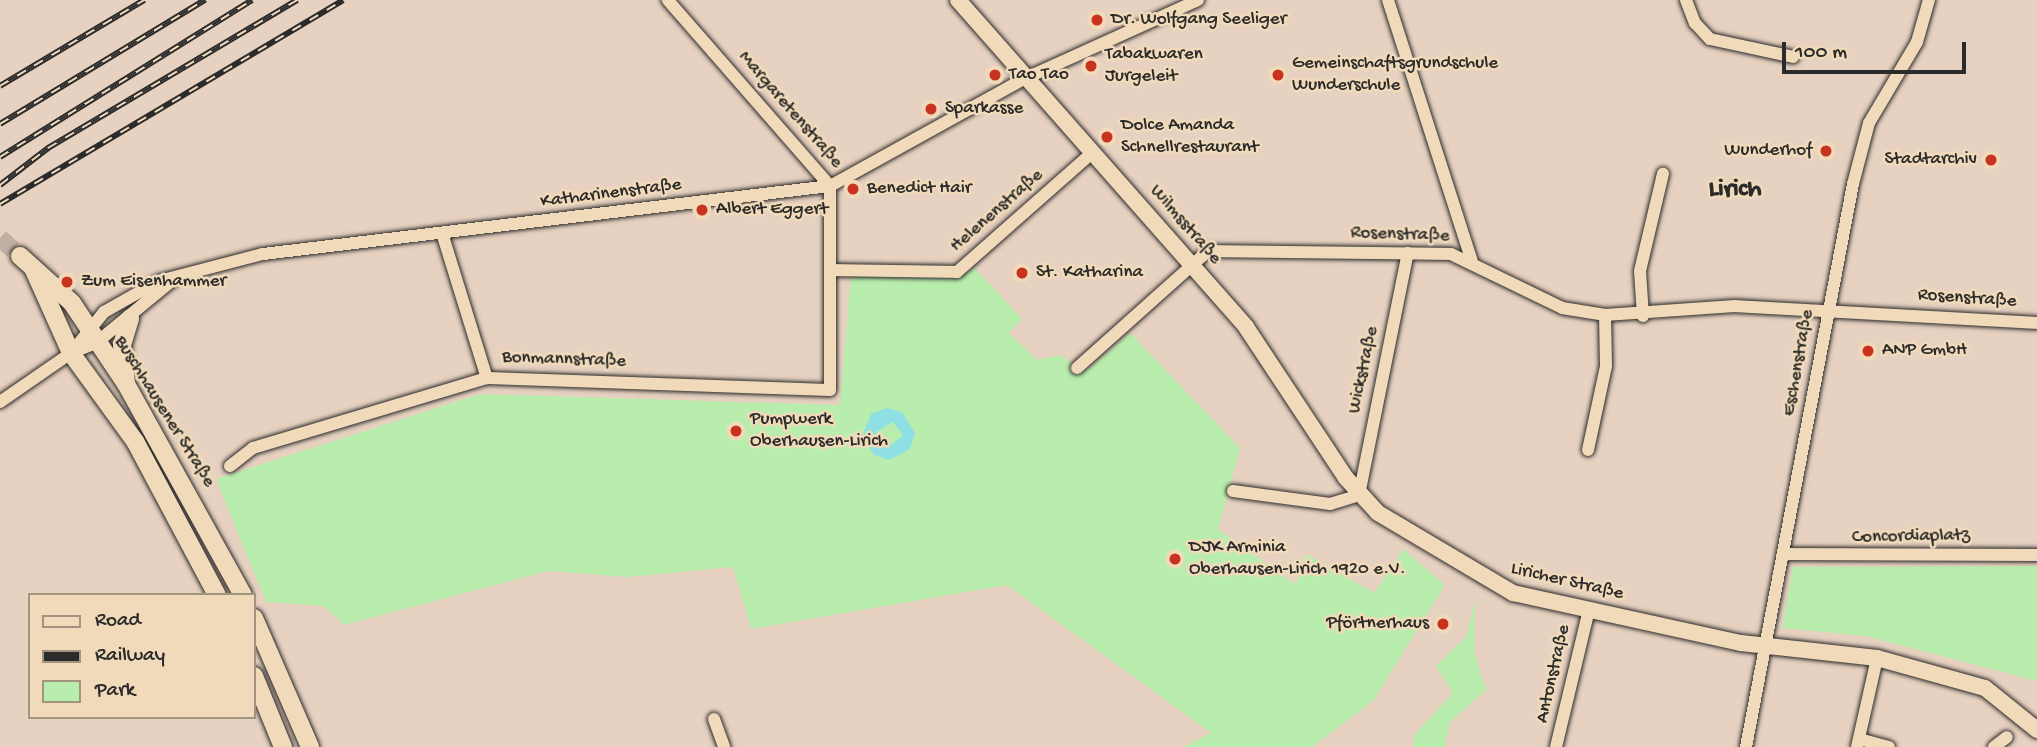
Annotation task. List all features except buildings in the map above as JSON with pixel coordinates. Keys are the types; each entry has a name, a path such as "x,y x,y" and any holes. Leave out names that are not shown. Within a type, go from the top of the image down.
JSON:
{"main road":[{"name":"Buschhausener Straße","path":"217,593 135,441 71,353 26,260 72,303 91,337 126,384 242,593"},
{"path":"126,384 122,345 130,318"},
{"path":"256,623 310,747"},
{"path":"256,681 283,747"}],"street":[{"name":"Margaretenstraße","path":"668,0 830,186 833,270 830,390"},
{"name":"Wilmsstraße","path":"958,0 1024,79 1093,152 1255,339 1359,495"},
{"name":"Katharinenstraße","path":"91,337 111,308 177,276 263,254 830,186 1024,79 1198,0"},
{"path":"1388,0 1472,261"},
{"path":"1686,0 1695,23 1710,39 1793,57"},
{"name":"Eschenstraße","path":"1746,747 1769,645 1828,310 1869,123 1917,42 1929,0"},
{"name":"Helenenstraße","path":"833,270 957,272 1093,152"},
{"path":"1643,316 1640,271 1663,174"},
{"path":"442,233 487,378"},
{"name":"Rosenstraße","path":"1191,264 1208,251 1408,253 1472,261 1562,308 1605,315 1643,316 1735,306 2037,323"},
{"name":"Wickstraße","path":"1359,495 1408,253"},
{"path":"1077,368 1191,264"},
{"name":"Katharinenstraße","path":"71,353 91,337 130,318 177,276"},
{"path":"1588,450 1606,366 1605,315"},
{"path":"0,402 71,353"},
{"name":"Bonmannstraße","path":"230,466 253,447 487,378 830,390"},
{"path":"1233,491 1331,504 1359,495"},
{"name":"Liricher Straße","path":"1359,495 1489,584 1589,610 1769,645 1877,658 1985,688 2037,730"},
{"name":"Concordiaplatz","path":"1785,554 2037,555"},
{"name":"Antonstraße","path":"1556,747 1589,610"},
{"path":"1877,658 1858,743 1889,747"},
{"path":"714,719 724,747"},
{"path":"1994,747 2007,737"}],"green space":[{"path":"975,268 1022,319 1009,333 1037,360 1061,355 1077,368 1090,368 1130,333 1240,448 1218,529 1292,582 1297,583 1306,554 1374,593 1403,549 1445,585 1373,701 1312,747 1183,747 1211,733 1007,585 751,629 733,567 627,577 548,571 344,625 324,606 266,602 216,479 480,394 840,405 851,275 957,278"},
{"path":"2037,566 2037,681 1866,636 1782,628 1793,567"},
{"path":"1475,600 1475,656 1486,690 1450,722 1444,747 1413,747 1415,734 1453,693 1436,666 1466,637"}],"water":[{"path":"886,408 902,412 915,433 910,449 889,460 874,455 862,436 871,414","holes":["893,422 903,435 888,448 876,432"]}],"tunnel":[{"path":"0,238 20,256"}],"railway":[{"path":"0,86 144,0"},
{"path":"0,124 205,0"},
{"path":"0,157 252,0"},
{"path":"0,185 48,148 297,0"},
{"path":"0,204 343,0"}],"place":[{"name":"Dr. Wolfgang Seeliger","path":"1097,20"},
{"name":"Tabakwaren Jurgeleit","path":"1091,66"},
{"name":"Tao Tao","path":"995,75"},
{"name":"Gemeinschaftsgrundschule Wunderschule","path":"1278,75"},
{"name":"Sparkasse","path":"931,109"},
{"name":"Dolce Amanda Schnellrestaurant","path":"1107,137"},
{"name":"Wunderhof","path":"1826,151"},
{"name":"Stadtarchiv","path":"1991,160"},
{"name":"Benedict Hair","path":"853,189"},
{"name":"Albert Eggert","path":"702,210"},
{"name":"St. Katharina","path":"1022,273"},
{"name":"Zum Eisenhammer","path":"67,282"},
{"name":"ANP GmbH","path":"1868,351"},
{"name":"Pumpwerk Oberhausen-Lirich","path":"736,431"},
{"name":"DJK Arminia Oberhausen-Lirich 1920 e.V.","path":"1175,559"},
{"name":"Pförtnerhaus","path":"1443,624"}],"district":[{"name":"Lirich","path":"1735,191"}]}
